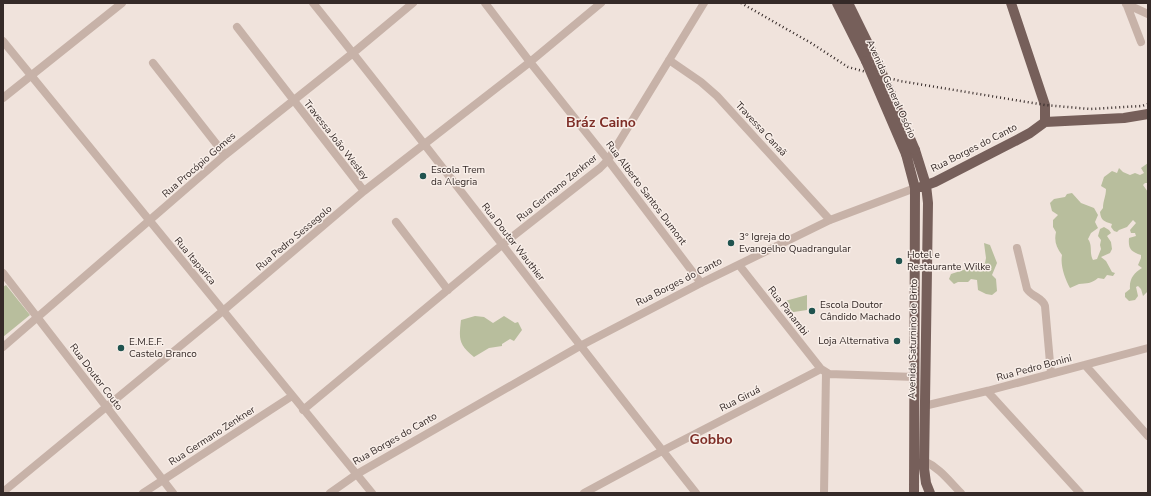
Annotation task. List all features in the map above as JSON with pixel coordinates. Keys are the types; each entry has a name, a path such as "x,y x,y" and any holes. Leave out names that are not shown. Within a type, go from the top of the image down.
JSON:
{"main road":[{"name":"Avenida General Osório","path":"837,3 926,185"},
{"name":"Avenida General Osório","path":"848,3 878,64 911,152 915,188"},
{"path":"1011,3 1045,106 1045,122 1124,118 1148,114"},
{"name":"Rua Borges do Canto","path":"915,188 926,185 1017,140 1045,122"},
{"name":"Avenida Saturnino de Brito","path":"926,185 928,203 924,461 926,483 930,493"},
{"name":"Avenida Saturnino de Brito","path":"914,493 915,188"}],"street":[{"path":"3,98 122,3"},
{"name":"Rua Doutor Wauthier","path":"313,3 503,244 580,346 696,493"},
{"name":"Rua Procópio Gomes","path":"3,347 225,155 353,53 412,3"},
{"name":"Rua Alberto Santos Dumont","path":"485,3 702,283"},
{"name":"Rua Pedro Sessegolo","path":"3,492 107,408 364,191 530,62 601,3"},
{"name":"Rua Germano Zenkner","path":"303,410 503,244 600,168 608,160 704,3"},
{"path":"1126,4 1148,14"},
{"path":"1126,4 1141,42"},
{"name":"Travessa João Wesley","path":"238,27 364,191"},
{"name":"Rua Itaparica","path":"3,41 372,493"},
{"name":"Travessa Canaã","path":"669,60 702,82 717,96 830,220"},
{"path":"153,63 225,155"},
{"name":"Rua Borges do Canto","path":"330,493 357,474 580,346 702,283 830,220 915,188"},
{"path":"396,222 448,290"},
{"path":"1017,248 1027,289 1030,294 1040,299 1045,306 1051,374"},
{"name":"Rua Panambi","path":"739,265 823,371"},
{"name":"Rua Doutor Couto","path":"3,273 173,493"},
{"name":"Rua Pedro Bonini","path":"924,406 987,391 1148,348"},
{"path":"1085,365 1148,436"},
{"path":"823,371 824,493"},
{"name":"Rua Giruá","path":"584,493 662,450 823,371 914,377"},
{"path":"987,391 1080,493"},
{"name":"Rua Germano Zenkner","path":"143,493 292,396"},
{"path":"924,461 942,472 961,493"}],"green space":[{"path":"1148,163 1148,183 1143,185 1148,192 1148,291 1143,296 1141,289 1138,286 1136,287 1138,296 1135,300 1129,301 1125,297 1125,293 1130,289 1130,282 1133,277 1142,268 1138,265 1141,255 1131,250 1129,245 1129,238 1136,236 1135,233 1131,233 1130,230 1136,223 1133,220 1127,227 1117,232 1111,227 1112,224 1102,219 1100,212 1103,208 1106,189 1101,186 1104,177 1112,171 1117,173 1119,168 1123,172 1130,175 1135,173 1140,175 1144,173 1141,168"},
{"path":"1072,193 1081,203 1094,208 1098,215 1095,222 1098,228 1091,233 1088,239 1093,260 1097,259 1101,249 1101,240 1098,236 1100,229 1104,227 1111,233 1107,236 1111,242 1112,249 1110,253 1101,257 1106,261 1112,272 1115,273 1113,276 1107,275 1104,279 1098,278 1091,282 1079,284 1070,288 1063,272 1062,255 1056,244 1056,232 1053,227 1053,220 1058,215 1052,211 1050,203 1054,199 1065,197 1067,194"},
{"path":"984,243 990,245 997,263 992,275 996,279 997,291 992,295 978,290 977,280 971,279 968,282 958,282 954,284 949,279 951,274 985,263 986,258"},
{"path":"6,285 30,315 3,337 3,287"},
{"path":"807,295 807,310 787,313 785,301"},
{"path":"475,316 484,317 493,323 504,316 515,323 518,322 522,330 514,341 510,339 502,344 502,346 489,348 474,357 462,345 460,332 461,320"}],"railway":[{"path":"741,3 811,43 848,67 900,81 1045,105 1090,109 1142,106 1148,104"}],"place":[{"name":"Escola Trem da Alegria","path":"423,176"},
{"name":"3° Igreja do Evangelho Quadrangular","path":"731,243"},
{"name":"Hotel e Restaurante Wilke","path":"899,261"},
{"name":"Escola Doutor Cândido Machado","path":"812,311"},
{"name":"Loja Alternativa","path":"897,341"},
{"name":"E.M.E.F. Castelo Branco","path":"121,348"}],"district":[{"name":"Bráz Caino","path":"601,122"},
{"name":"Gobbo","path":"711,439"}]}
